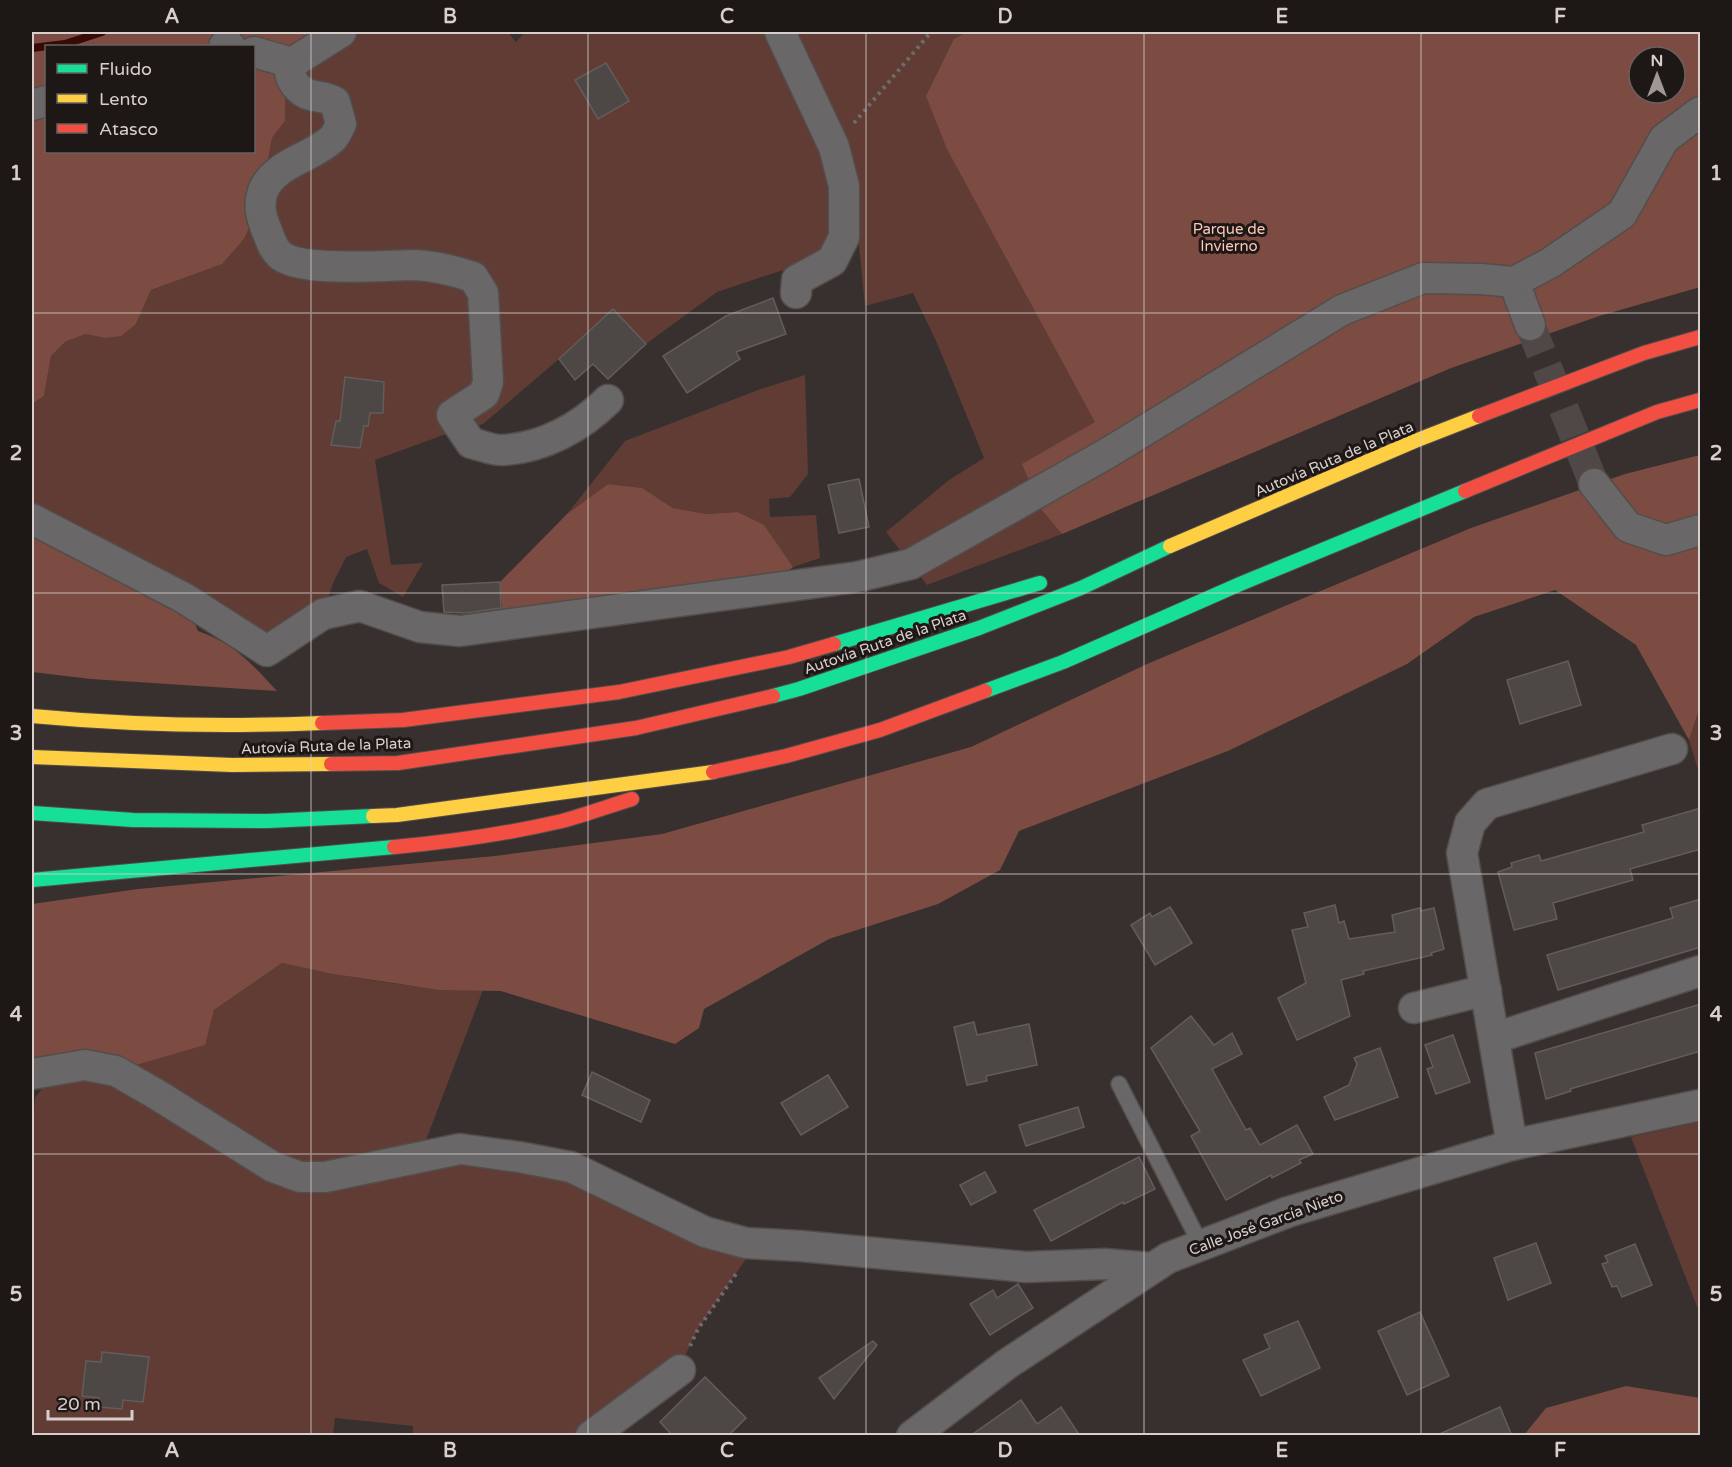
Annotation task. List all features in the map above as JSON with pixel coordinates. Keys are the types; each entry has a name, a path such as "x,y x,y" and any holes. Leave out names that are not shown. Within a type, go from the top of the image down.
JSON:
{"highway":[{"name":"Autovía Ruta de la Plata","path":"32,757 232,765 398,763 636,728 719,710 799,689 979,628 1081,588 1175,544 1415,441 1644,353 1701,337"},
{"path":"32,880 443,843 521,830 564,820 717,772 880,730 1063,662 1240,584 1657,412 1701,400"},
{"path":"1084,571 1175,544"},
{"path":"32,716 255,726 403,720 619,692 789,657 1050,581"},
{"path":"138,709 255,726"},
{"path":"32,813 133,819 268,821 397,815 717,772"}],"street":[{"path":"341,32 292,63 289,69 291,78 307,94 328,98 335,102 341,124 332,139 274,176 264,189 260,205 262,220 280,255 292,261 331,266 418,265 473,277 483,293 488,382 484,394 452,415 471,443 502,451 535,444 568,432 593,415 608,399"},
{"path":"780,32 834,147 844,186 844,237 832,261 797,280 796,293"},
{"path":"255,52 292,63"},
{"path":"32,519 184,598 267,651 323,614 360,606 420,627 460,631 857,577 911,564 1106,454 1342,310 1424,278 1514,282 1550,263 1622,214 1664,139 1701,112"},
{"path":"1514,282 1530,325"},
{"path":"1594,484 1628,527 1666,540 1701,530"},
{"path":"1512,1144 1462,854 1470,823 1487,804 1672,749"},
{"path":"1495,1038 1701,971"},
{"path":"1414,1008 1486,990"},
{"path":"32,1074 85,1065 116,1071 273,1167 300,1177 325,1177 460,1149 571,1167 705,1232 746,1243 1026,1266 1105,1264 1152,1268"},
{"name":"Calle José García Nieto","path":"912,1436 1006,1364 1168,1258 1288,1212 1512,1144 1701,1105"},
{"path":"591,1436 680,1370"}],"lane":[{"path":"1119,1084 1201,1245"}],"path":[{"path":"834,147 931,32"},
{"path":"680,1370 698,1329 756,1243"}],"green space":[{"path":"32,32 341,32 291,78 285,96 285,121 272,138 260,205 244,239 222,264 151,290 136,324 121,336 104,338 86,334 65,342 51,356 44,396 32,404"},
{"path":"341,32 508,32 516,42 525,32 780,32 834,147 832,261 780,271 717,292 646,344 613,309 483,424 446,434 375,460 391,565 423,563 403,597 379,583 367,549 346,557 333,583 323,614 267,651 32,519 32,404 44,396 51,356 65,342 86,334 104,338 136,324 151,290 221,264 244,239 260,205 272,138 285,121 285,96 290,78"},
{"name":"Parque de Invierno","path":"792,32 1700,32 1700,287 1599,316 1451,368 1062,534 927,585 886,532 949,480 984,458 937,343 913,293 865,306 851,164"},
{"name":"Parque de Invierno","path":"967,32 1700,32 1700,287 1599,316 1451,368 1062,534 1042,510 1022,464 1095,422 947,149 926,96 954,39"},
{"path":"805,375 808,474 790,497 769,499 770,517 816,515 820,558 793,567 763,525 738,512 707,514 673,508 641,488 608,484 567,514 625,441 758,390"},
{"path":"1700,455 1700,707 1689,740 1636,645 1555,590 1474,617 1407,664 1228,751 1019,831 1000,870 938,904 829,939 704,1009 699,1028 675,1044 501,991 440,990 333,974 282,963 214,1010 205,1045 116,1071 32,1074 32,904 138,889 495,856 662,834 971,747 1147,664 1471,528 1625,474"},
{"path":"608,484 642,488 673,508 707,514 738,512 764,525 793,567 777,580 502,611 500,582 567,514"},
{"path":"32,519 184,598 198,631 232,648 277,691 91,679 32,672"},
{"path":"1700,707 1700,776 1689,740"},
{"path":"282,963 407,985 483,990 420,1156 325,1177 116,1071 204,1045 214,1010"},
{"path":"98,1075 303,1185 449,1163 535,1166 752,1250 698,1329 684,1358 665,1369 575,1435 413,1435 413,1426 335,1418 333,1435 32,1436 32,1142 35,1098 46,1083"},
{"path":"1700,1122 1700,1314 1631,1137"},
{"path":"1626,1386 1700,1398 1700,1435 1524,1435 1546,1408"}],"building":[{"path":"606,63 629,101 598,119 575,80"},
{"path":"773,298 786,334 736,352 740,359 687,393 663,356 726,316"},
{"path":"613,309 646,344 608,379 593,364 575,380 559,359"},
{"path":"345,377 384,382 383,413 370,413 368,426 364,426 360,448 331,445 336,421 340,421"},
{"path":"859,479 869,527 839,533 828,485"},
{"path":"500,582 501,608 466,613 444,612 442,585"},
{"path":"1568,661 1581,705 1520,724 1507,680"},
{"path":"1701,808 1701,849 1630,869 1633,880 1553,903 1557,919 1514,930 1498,872 1512,867 1511,863 1539,855 1541,861 1644,832 1642,825"},
{"path":"1701,899 1701,947 1558,990 1547,955 1673,918 1670,908"},
{"path":"1335,905 1339,923 1344,921 1349,939 1395,932 1392,915 1420,908 1421,911 1434,908 1444,949 1431,953 1432,955 1363,971 1364,974 1341,980 1350,1016 1297,1040 1278,998 1306,983 1292,930 1308,927 1304,913"},
{"path":"1170,907 1192,943 1155,965 1131,925 1150,913 1152,917"},
{"path":"1701,1004 1701,1051 1570,1089 1571,1091 1546,1099 1535,1053"},
{"path":"1191,1016 1214,1045 1232,1033 1242,1054 1212,1069 1246,1130 1250,1128 1260,1145 1297,1125 1313,1154 1299,1160 1301,1163 1272,1178 1271,1175 1226,1200 1191,1136 1200,1131 1151,1048"},
{"path":"974,1022 977,1035 1029,1024 1037,1065 986,1076 987,1081 967,1085 954,1027"},
{"path":"1453,1035 1470,1082 1436,1094 1427,1069 1433,1067 1425,1045"},
{"path":"1380,1048 1398,1097 1335,1120 1324,1097 1349,1085 1357,1064 1354,1058"},
{"path":"592,1072 650,1100 641,1122 582,1095"},
{"path":"828,1075 848,1107 801,1135 781,1103"},
{"path":"1078,1107 1084,1127 1026,1146 1019,1125"},
{"path":"1139,1157 1155,1189 1124,1204 1123,1202 1051,1241 1034,1210"},
{"path":"985,1172 996,1192 971,1205 960,1185"},
{"path":"1536,1243 1551,1283 1508,1300 1494,1258"},
{"path":"1635,1244 1652,1285 1622,1297 1617,1286 1612,1287 1602,1264 1608,1262 1605,1256"},
{"path":"1018,1284 1033,1308 990,1335 970,1304 993,1290 997,1298"},
{"path":"1420,1312 1449,1376 1407,1395 1378,1331"},
{"path":"1298,1321 1320,1368 1261,1396 1243,1360 1270,1348 1264,1335"},
{"path":"873,1341 877,1345 834,1399 819,1378"},
{"path":"102,1352 149,1357 143,1402 123,1400 122,1409 98,1407 99,1398 82,1396 86,1361 101,1362"},
{"path":"705,1377 746,1418 728,1436 673,1436 660,1422"},
{"path":"1021,1400 1037,1424 1061,1407 1080,1436 970,1436"},
{"path":"1500,1407 1512,1436 1435,1436"}],"waterway":[{"path":"57,45 102,32"},
{"path":"32,48 45,46"}],"tunnel":[{"path":"1530,325 1594,484"}],"traffic: fast":[{"path":"985,691 1063,662 1240,584 1465,491"},
{"path":"773,696 979,628 1081,588 1170,546"},
{"path":"834,644 1040,583"},
{"path":"32,813 133,820 268,821 373,816"},
{"path":"32,880 394,847"}],"traffic: slow":[{"path":"1170,546 1479,416"},
{"path":"32,716 177,724 322,723"},
{"path":"32,757 232,765 331,764"},
{"path":"373,816 397,815 713,772"}],"traffic: jam":[{"path":"1479,416 1644,353 1700,337"},
{"path":"1465,491 1657,412 1700,400"},
{"path":"322,723 403,720 619,692 789,657 834,644"},
{"path":"713,772 786,756 880,730 985,691"},
{"path":"331,764 398,763 636,728 773,696"},
{"path":"394,847 436,843 541,826 571,819 632,799"}]}
